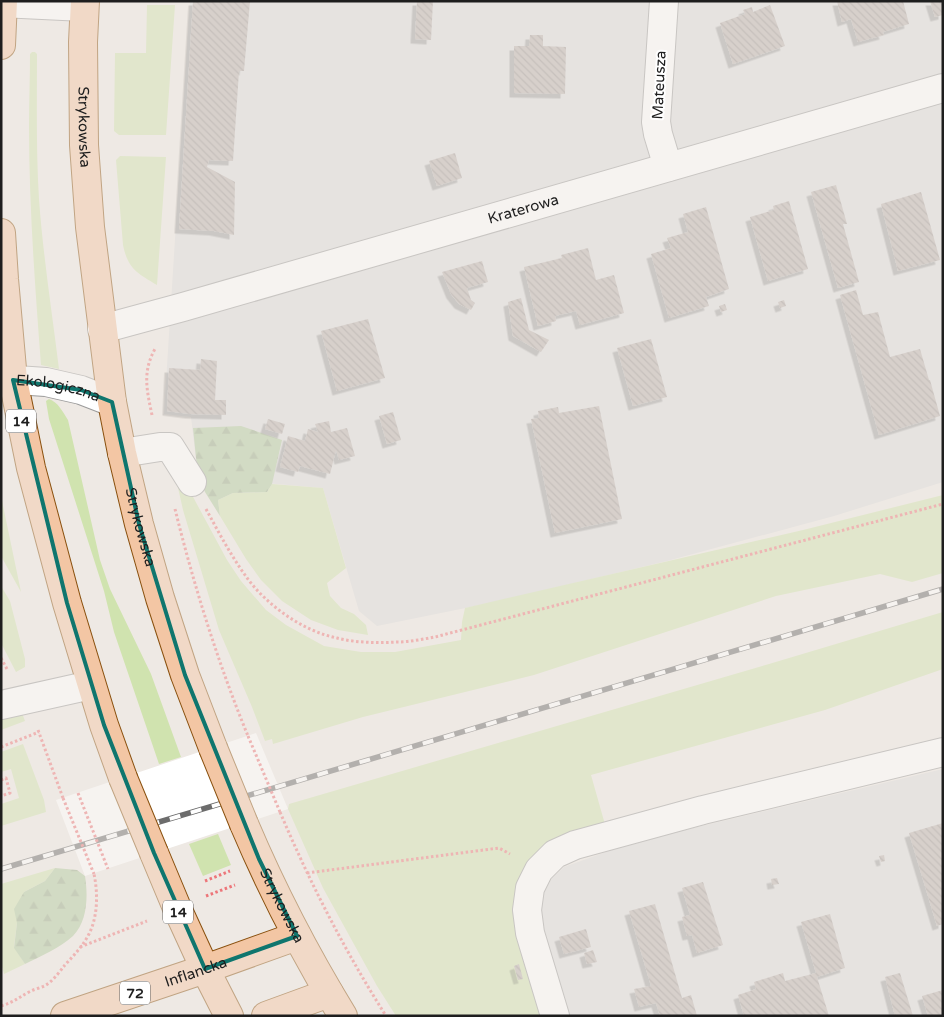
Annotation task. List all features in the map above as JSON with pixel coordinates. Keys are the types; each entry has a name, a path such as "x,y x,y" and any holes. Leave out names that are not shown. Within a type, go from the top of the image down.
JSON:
{"main road":[{"path":"1,45 3,2"},
{"name":"Strykowska","path":"84,4 84,145 90,227 112,402 139,524 185,675 244,824 297,936 336,1004"},
{"name":"14","path":"1,234 7,380 67,603 91,685 123,778 177,908 229,1016"},
{"name":"Inflancka","path":"65,1016 297,936"},
{"path":"266,1016 336,1004"}],"street":[{"name":"Mateusza","path":"664,1 656,122 668,167"},
{"path":"3,2 84,4"},
{"name":"Kraterowa","path":"102,329 943,88"},
{"name":"Ekologiczna","path":"7,380 46,382 81,390 112,402"},
{"path":"122,453 170,447 192,482"},
{"path":"1,705 91,685"},
{"path":"555,1016 530,933 527,910 530,888 539,870 554,854 575,845 703,810 943,752"}],"path":[{"path":"157,345 147,370 147,392 160,447"},
{"path":"192,482 245,576 265,599 288,617 312,630 336,638 365,642 398,642 435,637 943,504"},
{"path":"173,503 187,558 231,694 248,736 324,909 386,1016"},
{"path":"1,747 46,730"},
{"path":"1,780 6,778 10,793 1,796"},
{"path":"78,793 108,869"},
{"path":"1,1006 14,1002 46,984 55,976 90,933 97,902 94,874 64,798"},
{"path":"307,873 499,848 539,870"},
{"path":"205,881 232,870"},
{"path":"211,894 238,883"},
{"path":"80,947 117,932"}],"highlighted area":[{"path":"13,380 81,390 112,402 139,524 185,675 259,859 297,936 205,969 154,853 104,725 67,603"}],"shaded area":[{"path":"190,1 943,1 943,482 834,516 667,561 495,602 377,626 359,611 323,488 198,477 191,417 164,414"},
{"path":"943,769 943,1016 562,1016 538,915 543,894 552,878 564,867 634,842"}],"green space":[{"path":"147,5 175,5 166,135 119,135 114,131 115,53 146,53"},
{"path":"32,52 37,54 37,163 39,199 59,369 41,365 29,156 30,54"},
{"path":"120,156 166,157 157,285 134,270 125,253 116,160"},
{"path":"49,399 58,405 68,420 100,560 110,589 151,674 181,757 159,764 114,632 104,591 49,419 46,401"},
{"path":"241,426 282,440 272,484 267,492 233,493 218,500 220,516 198,477 193,428"},
{"path":"172,461 227,560 241,581 266,610 286,625 324,646 361,652 395,652 461,640 465,608 803,530 943,495 943,573 912,582 880,574 776,596 534,675 363,717 273,744 272,739 265,741 219,630 183,510"},
{"path":"272,484 323,488 346,568 327,583 330,596 341,608 354,614 366,625 368,635 338,630 311,620 282,601 261,580 246,559 220,516 218,500 233,493 267,492"},
{"path":"1,496 21,592 1,556"},
{"path":"1,586 10,601 25,659 25,667 16,672 1,643"},
{"path":"943,612 943,669 825,710 591,775 606,828 534,863 546,1016 396,1016 377,986 323,888 288,809 289,804"},
{"path":"22,713 25,721 1,730 1,717"},
{"path":"23,744 44,800 46,812 1,826 1,804 19,798 11,769 1,772 1,752"},
{"path":"218,834 231,865 203,876 189,844"},
{"path":"55,868 45,881 24,892 14,947 25,964 4,974 1,963 1,884"},
{"path":"55,868 77,870 85,876 86,908 82,923 68,940 25,964 14,948 17,923 14,909 24,892 45,881"}],"pier":[{"path":"256,733 288,809 85,876 56,800"}],"building":[{"path":"193,1 250,1 244,71 239,71 233,161 209,160 207,167 235,182 234,235 214,231 179,229"},
{"path":"417,1 433,1 431,40 415,39"},
{"path":"837,1 903,1 909,24 883,32 884,35 858,42 851,19 842,22"},
{"path":"930,1 943,1 943,15 935,17"},
{"path":"770,5 785,46 733,64 720,23 745,14 743,10 752,7 753,12"},
{"path":"530,35 543,35 543,46 566,47 565,94 514,93 514,46 529,46"},
{"path":"455,153 462,178 437,186 429,161"},
{"path":"836,185 847,224 843,224 859,282 838,288 811,192"},
{"path":"921,192 940,260 898,271 881,204"},
{"path":"789,201 808,269 768,281 750,217 774,210 773,206"},
{"path":"706,207 729,289 706,297 709,306 669,318 651,254 671,248 667,238 688,232 683,214"},
{"path":"588,248 596,280 614,275 624,313 580,325 576,311 555,316 556,321 538,326 524,267 562,258 561,255"},
{"path":"482,261 488,282 467,288 471,300 475,303 471,310 459,304 451,294 442,272"},
{"path":"856,290 863,315 878,312 890,357 920,349 940,416 879,435 840,295"},
{"path":"521,298 529,330 549,340 541,352 513,336 508,302"},
{"path":"784,300 786,306 780,308 778,302"},
{"path":"725,304 727,310 721,312 719,306"},
{"path":"368,319 385,378 337,391 321,331"},
{"path":"651,339 667,397 633,406 617,348"},
{"path":"201,359 217,361 215,400 226,400 226,415 167,411 169,368 200,370"},
{"path":"599,406 622,519 555,533 531,419 539,418 538,411 558,407 559,413"},
{"path":"393,412 401,440 387,444 379,416"},
{"path":"268,419 285,424 282,434 265,429"},
{"path":"329,421 331,432 347,428 355,456 339,460 336,450 330,474 300,466 298,472 280,467 288,436 305,441 308,429 318,432 315,424"},
{"path":"943,823 943,924 937,926 909,833"},
{"path":"884,855 885,861 881,862 879,856"},
{"path":"777,878 779,884 772,885 771,879"},
{"path":"703,882 723,945 697,953 692,935 687,936 682,917 690,915 682,888"},
{"path":"655,904 682,998 691,995 697,1016 660,1016 656,1003 639,1007 634,989 651,986 629,911"},
{"path":"830,914 845,968 817,977 829,1016 744,1016 738,995 756,989 754,982 783,973 785,981 816,973 801,922"},
{"path":"586,929 591,947 564,954 559,937"},
{"path":"593,950 597,962 587,964 584,953"},
{"path":"519,964 523,979 518,980 514,966"},
{"path":"900,973 913,1016 895,1016 885,977"},
{"path":"943,990 943,1016 928,1016 922,996"}],"railway":[{"path":"1,869 943,589"}]}
